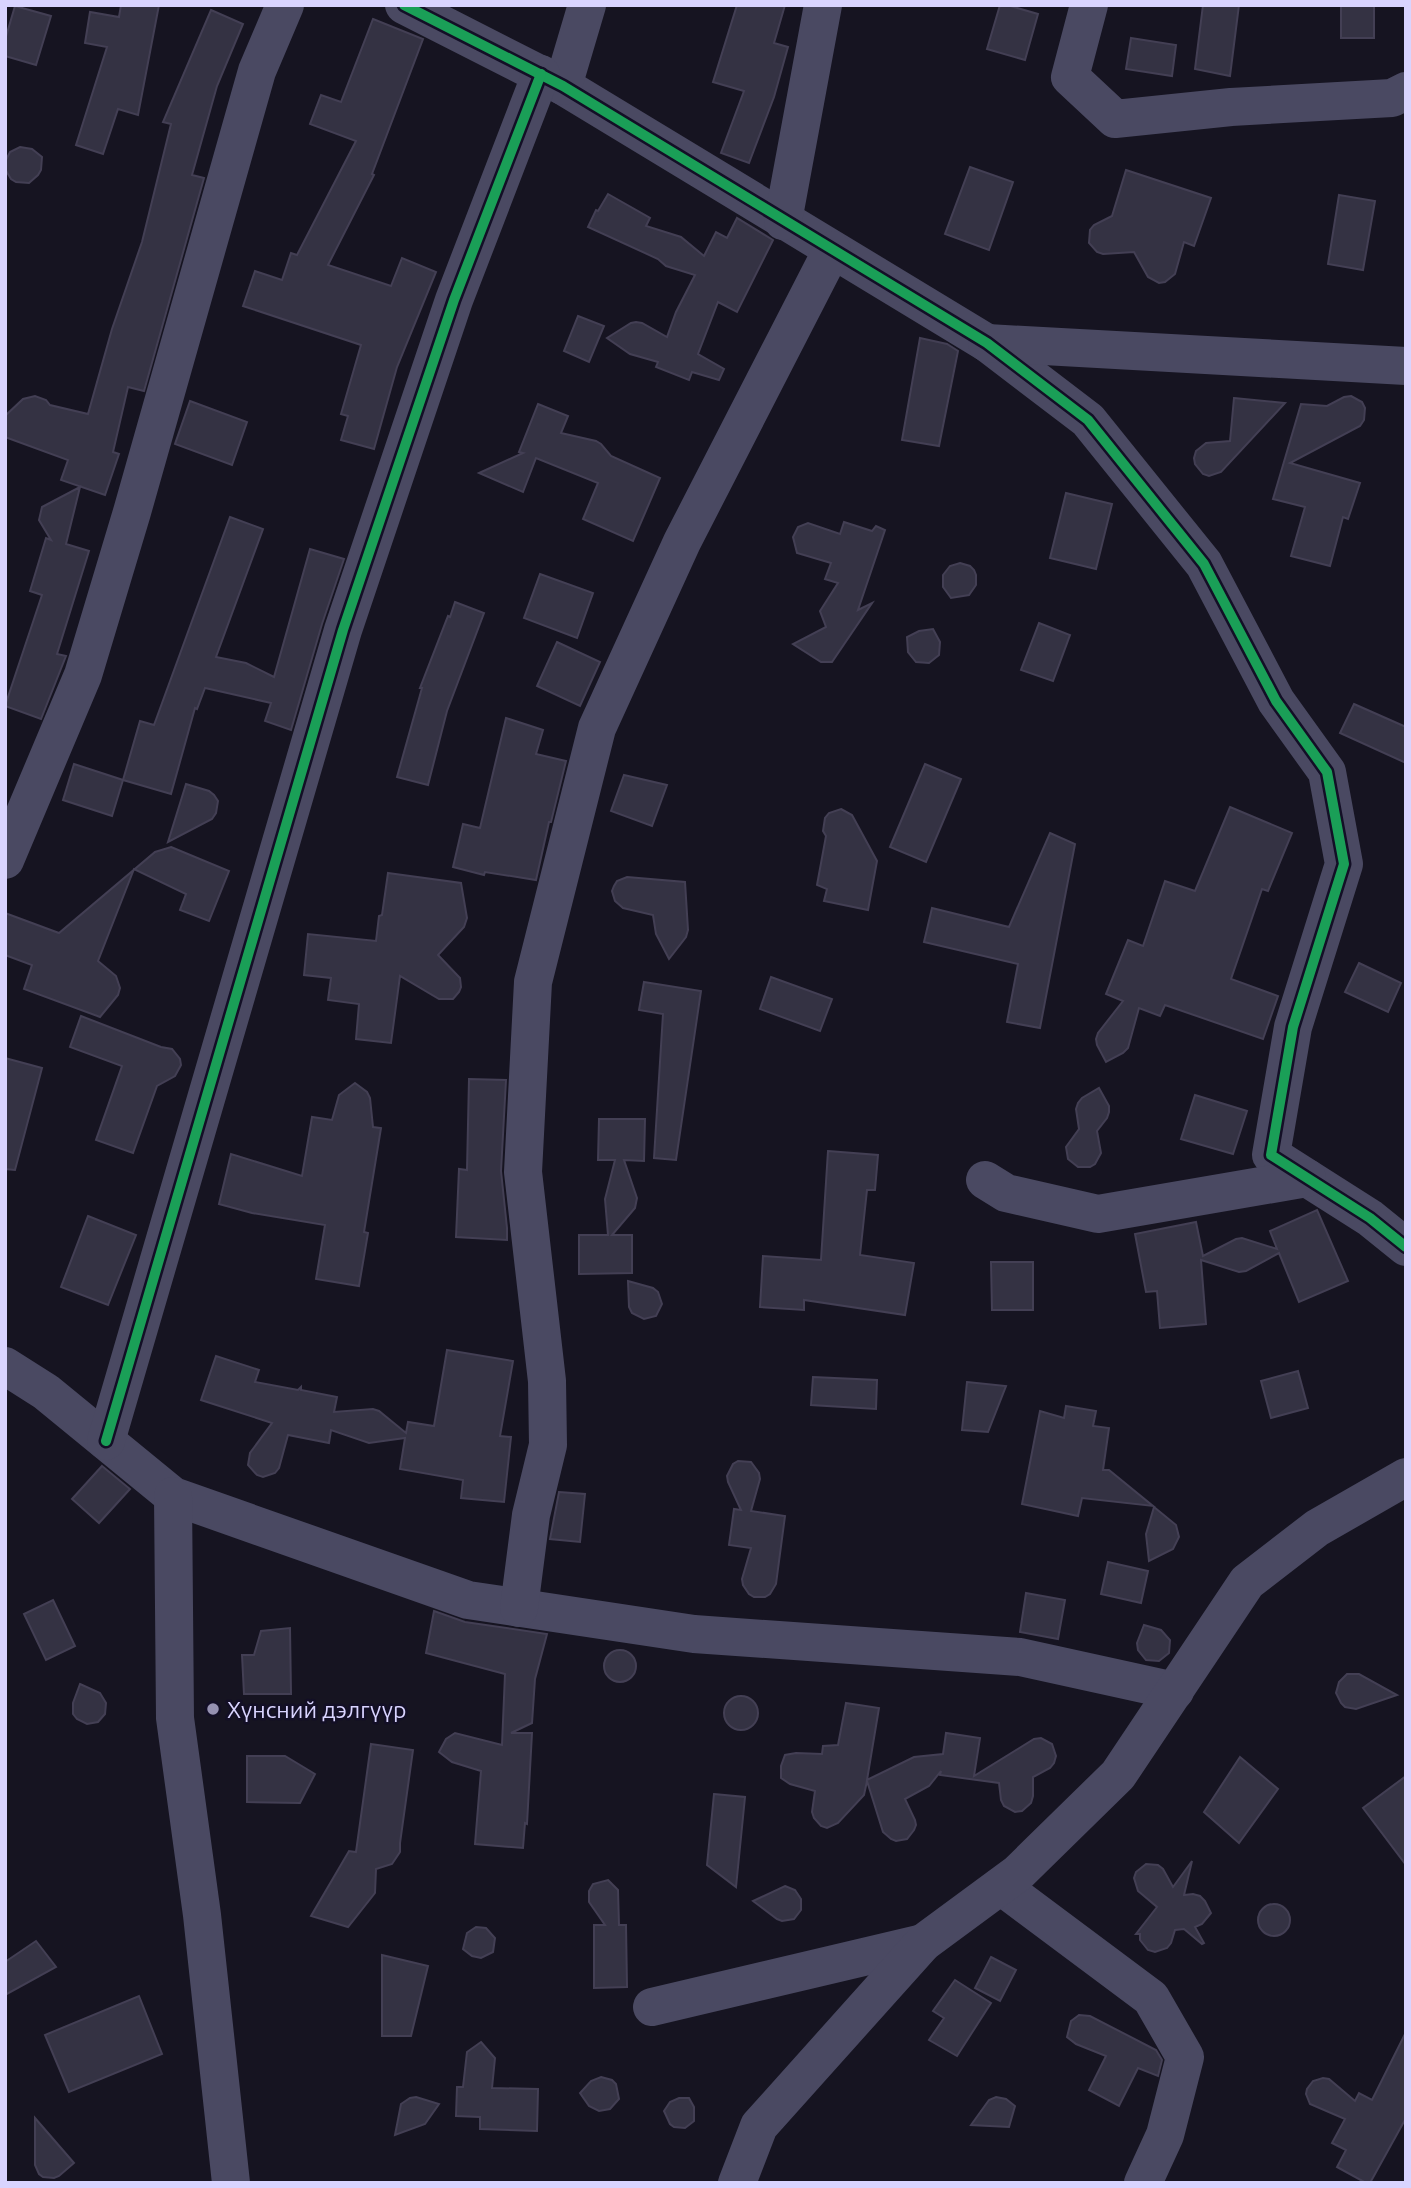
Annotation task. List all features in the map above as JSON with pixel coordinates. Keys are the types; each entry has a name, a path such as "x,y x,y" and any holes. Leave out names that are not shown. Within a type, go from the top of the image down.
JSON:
{"street":[{"path":"5,860 83,675 257,71 285,5"},
{"path":"404,5 552,80 988,343 1088,420 1204,564 1276,701 1327,772 1344,864 1293,1027 1271,1155 1370,1218 1406,1247"},
{"path":"106,1441 343,630 454,300 587,5"},
{"path":"783,221 823,5"},
{"path":"1089,5 1070,77 1115,119 1231,107 1392,98 1406,91"},
{"path":"519,1608 531,1516 548,1445 547,1381 523,1172 533,982 597,728 682,541 832,250"},
{"path":"988,343 1406,366"},
{"path":"985,1180 1006,1193 1098,1214 1307,1178"},
{"path":"5,1366 46,1391 173,1496 468,1600 694,1634 1020,1657 1175,1691"},
{"path":"737,2183 760,2126 923,1943 1018,1873 1118,1775 1247,1582 1317,1528 1406,1477"},
{"path":"173,1496 175,1718 201,1915 231,2183"},
{"path":"1001,1886 1151,1998 1185,2057 1165,2135 1143,2183"},
{"path":"652,2007 923,1943"}],"building":[{"path":"121,5 159,5 138,115 118,109 103,154 76,145 107,47 85,43 90,12 119,17"},
{"path":"737,5 785,5 774,43 788,47 774,97 749,163 721,153 744,91 713,82"},
{"path":"1000,5 1038,14 1025,60 987,49"},
{"path":"1203,5 1239,5 1230,76 1195,69"},
{"path":"1341,5 1374,5 1374,38 1341,38"},
{"path":"15,6 51,16 36,65 5,56 5,40"},
{"path":"211,10 243,24 217,86 192,175 204,178 144,391 128,387 113,452 119,454 105,495 61,480 68,460 5,437 5,416 23,399 35,396 46,400 50,405 88,414 112,329 142,242 171,124 163,122"},
{"path":"373,19 423,39 372,174 374,175 328,265 391,286 402,258 436,272 397,367 374,449 341,440 348,416 341,414 361,345 243,306 255,271 282,280 291,253 297,255 356,141 310,124 321,95 341,102"},
{"path":"1131,38 1176,45 1172,76 1126,69"},
{"path":"20,147 32,149 42,157 41,170 29,183 16,182 5,169 10,152"},
{"path":"970,167 1013,182 989,250 945,234"},
{"path":"1126,170 1211,198 1194,246 1184,242 1175,274 1165,282 1159,283 1148,277 1134,252 1103,254 1097,252 1089,243 1090,230 1094,225 1112,216"},
{"path":"608,194 650,218 646,226 681,237 704,256 716,232 727,238 737,218 773,240 737,312 718,302 698,354 724,369 719,380 692,372 689,380 656,367 658,362 630,354 607,338 636,322 667,337 695,275 666,266 658,259 588,227"},
{"path":"1339,195 1375,201 1363,270 1328,264"},
{"path":"578,316 604,326 589,362 564,351"},
{"path":"920,338 947,344 958,351 939,446 902,440"},
{"path":"1351,396 1362,402 1365,408 1364,420 1360,426 1290,463 1360,483 1348,519 1343,517 1330,566 1291,556 1305,507 1273,499 1301,404 1327,406"},
{"path":"1234,398 1285,403 1221,472 1209,476 1203,474 1195,464 1196,451 1206,443 1230,441"},
{"path":"190,401 247,422 232,465 175,444"},
{"path":"538,404 568,416 561,433 596,441 611,456 660,478 633,541 583,519 598,483 536,458 523,492 479,473 523,453 519,452"},
{"path":"80,487 66,544 89,551 57,654 66,656 41,719 5,706 42,595 30,591 46,538 51,540 39,520 42,507"},
{"path":"1066,493 1112,504 1096,569 1050,558"},
{"path":"230,517 263,529 216,657 246,663 274,677 310,549 344,559 291,730 265,721 271,703 205,688 197,709 195,708 171,794 123,780 140,721 154,725"},
{"path":"844,522 872,531 876,526 885,530 858,610 872,603 832,662 821,662 793,644 826,627 820,611 838,583 825,579 831,563 797,553 793,537 798,527 808,523 840,534"},
{"path":"960,563 974,570 976,585 969,595 951,598 943,587 943,575 950,566"},
{"path":"540,574 593,593 577,638 524,618"},
{"path":"455,602 484,613 447,711 428,785 397,777 420,688"},
{"path":"1039,623 1070,635 1053,681 1021,670"},
{"path":"933,629 940,642 939,655 929,663 916,662 908,652 907,637 919,631"},
{"path":"557,642 600,662 580,706 537,686"},
{"path":"1354,704 1406,727 1406,763 1340,733"},
{"path":"506,718 543,730 536,754 566,761 536,880 485,872 484,875 453,867 463,824 480,828"},
{"path":"74,764 123,780 112,816 63,800"},
{"path":"925,764 961,779 926,862 890,847"},
{"path":"624,775 667,785 652,826 611,811"},
{"path":"186,784 214,795 218,801 216,813 212,819 168,842"},
{"path":"1230,807 1292,833 1268,891 1262,889 1231,979 1278,996 1263,1039 1165,1005 1160,1016 1139,1008 1128,1048 1106,1062 1096,1039 1123,1001 1106,994 1128,940 1143,946 1165,881 1195,891"},
{"path":"841,809 852,815 877,861 868,910 824,901 827,889 817,885 826,836 823,831 825,818 829,813"},
{"path":"1050,833 1075,844 1040,1028 1007,1022 1018,964 924,942 932,908 1009,927"},
{"path":"171,847 229,871 209,921 180,910 186,894 135,869 155,852"},
{"path":"134,870 98,961 116,976 120,988 118,995 100,1017 24,989 32,965 5,955 5,913 59,933"},
{"path":"388,873 461,883 467,918 464,927 438,955 460,978 459,992 453,999 439,999 400,976 391,1043 356,1039 359,1004 328,1000 331,978 304,975 308,934 376,941"},
{"path":"627,877 685,882 688,930 686,937 669,959 656,934 653,915 623,908 615,901 612,891 614,886 617,881"},
{"path":"1359,963 1401,983 1388,1012 1345,992"},
{"path":"771,977 832,999 820,1031 760,1009"},
{"path":"644,982 701,991 676,1160 654,1158 663,1014 639,1010"},
{"path":"81,1016 172,1049 180,1059 181,1065 175,1076 157,1086 133,1153 96,1140 122,1066 70,1047"},
{"path":"5,1058 42,1068 15,1170 5,1169"},
{"path":"469,1079 506,1080 501,1171 507,1240 456,1237 459,1169 467,1170"},
{"path":"355,1083 367,1092 370,1098 373,1127 381,1128 364,1232 368,1233 359,1286 316,1279 325,1225 252,1213 219,1204 231,1154 302,1176 312,1117 332,1120 339,1095"},
{"path":"1099,1088 1109,1106 1107,1118 1097,1131 1101,1153 1095,1164 1078,1167 1068,1159 1066,1147 1079,1129 1076,1109 1082,1098"},
{"path":"1195,1095 1247,1111 1233,1154 1181,1139"},
{"path":"599,1119 645,1119 644,1161 624,1160 637,1198 635,1208 612,1235 632,1235 632,1273 579,1274 579,1235 608,1235 605,1199 615,1160 598,1160"},
{"path":"828,1151 878,1155 875,1190 867,1190 860,1255 914,1263 905,1315 804,1300 804,1310 760,1307 763,1256 821,1260"},
{"path":"1317,1210 1348,1281 1299,1302 1279,1253 1246,1271 1239,1272 1201,1260 1206,1324 1160,1328 1157,1291 1146,1292 1135,1234 1196,1222 1203,1256 1242,1238 1277,1249 1270,1231"},
{"path":"88,1216 136,1235 108,1305 61,1287"},
{"path":"991,1262 1033,1262 1033,1310 992,1310"},
{"path":"628,1281 658,1292 662,1304 656,1316 644,1319 632,1313 629,1307"},
{"path":"447,1350 513,1361 500,1436 511,1437 504,1502 461,1498 463,1480 400,1469 405,1438 369,1443 331,1430 329,1443 288,1435 279,1468 275,1473 263,1477 257,1475 248,1465 250,1453 272,1423 201,1400 216,1356 259,1370 255,1382 298,1390 301,1387 301,1390 337,1397 334,1412 373,1409 379,1411 406,1433 408,1422 434,1426"},
{"path":"1298,1371 1308,1408 1271,1418 1261,1381"},
{"path":"813,1377 877,1380 876,1409 811,1405"},
{"path":"967,1382 1006,1386 988,1432 962,1430"},
{"path":"1066,1406 1096,1411 1093,1426 1109,1428 1103,1470 1109,1470 1153,1506 1082,1498 1078,1516 1022,1504 1040,1411 1064,1418"},
{"path":"738,1461 751,1462 759,1473 760,1479 751,1511 785,1516 776,1584 765,1597 754,1597 743,1585 742,1579 751,1548 729,1545 734,1509 741,1510 727,1476 733,1464"},
{"path":"102,1466 130,1489 99,1523 72,1499"},
{"path":"559,1492 585,1494 580,1542 550,1539"},
{"path":"1154,1507 1176,1525 1179,1537 1173,1549 1149,1561 1146,1534"},
{"path":"1108,1562 1148,1571 1141,1603 1101,1594"},
{"path":"1026,1593 1065,1600 1058,1639 1020,1632"},
{"path":"53,1600 75,1646 46,1660 24,1614"},
{"path":"434,1611 465,1622 547,1634 535,1679 532,1723 511,1733 532,1733 527,1824 525,1823 523,1848 475,1844 481,1771 452,1762 439,1752 446,1739 455,1733 502,1745 505,1674 426,1653"},
{"path":"1144,1625 1161,1630 1170,1640 1169,1653 1159,1661 1146,1660 1138,1650 1137,1643"},
{"path":"290,1628 291,1694 244,1694 242,1655 254,1655 261,1631"},
{"path":"620,1650 632,1654 636,1666 632,1678 620,1682 608,1678 604,1666 608,1654"},
{"path":"1347,1674 1359,1674 1397,1695 1356,1709 1345,1707 1336,1693 1339,1682"},
{"path":"80,1684 100,1693 106,1703 105,1714 98,1722 87,1724 73,1714 73,1703"},
{"path":"741,1696 753,1701 758,1713 753,1725 741,1730 729,1725 724,1713 729,1701"},
{"path":"846,1703 879,1708 867,1780 914,1757 943,1754 946,1733 980,1738 974,1776 1034,1739 1041,1738 1052,1744 1056,1756 1050,1768 1033,1777 1031,1803 1022,1811 1015,1812 1004,1806 999,1783 940,1775 941,1771 929,1786 905,1799 916,1825 907,1839 896,1841 883,1832 867,1781 864,1795 838,1823 827,1828 821,1826 812,1812 815,1791 790,1784 781,1778 781,1766 785,1755 822,1754 823,1746 838,1745"},
{"path":"371,1744 413,1750 400,1852 392,1864 376,1869 375,1893 348,1927 311,1916 349,1851 356,1852"},
{"path":"247,1756 285,1756 315,1774 300,1803 247,1802"},
{"path":"1240,1757 1278,1789 1239,1843 1204,1812"},
{"path":"1406,1776 1406,1865 1363,1808"},
{"path":"714,1794 745,1797 736,1887 707,1865"},
{"path":"1192,1861 1184,1895 1200,1896 1211,1913 1202,1924 1195,1927 1204,1943 1184,1929 1175,1930 1167,1948 1155,1952 1148,1950 1140,1940 1140,1934 1136,1934 1157,1907 1138,1891 1134,1878 1136,1872 1146,1864 1158,1865 1173,1887"},
{"path":"608,1880 618,1890 619,1925 626,1925 627,1987 594,1988 594,1925 605,1925 589,1902 589,1891 593,1884"},
{"path":"785,1886 795,1890 801,1899 801,1910 794,1919 777,1919 753,1901"},
{"path":"1274,1904 1286,1908 1290,1920 1286,1932 1274,1936 1262,1932 1258,1920 1262,1908"},
{"path":"476,1927 486,1928 495,1938 493,1952 481,1958 472,1956 463,1949 467,1933"},
{"path":"36,1941 56,1967 5,1995 5,1962"},
{"path":"382,1955 428,1966 411,2036 382,2036"},
{"path":"991,1957 1016,1970 1000,2001 975,1988"},
{"path":"955,1980 991,2003 957,2056 929,2040 944,2018 933,2011"},
{"path":"139,1996 162,2054 69,2092 45,2035"},
{"path":"1079,2015 1090,2016 1156,2050 1162,2060 1158,2076 1138,2068 1119,2106 1089,2090 1106,2056 1076,2044 1067,2037 1071,2021"},
{"path":"1406,2032 1406,2118 1370,2183 1366,2183 1337,2167 1346,2150 1332,2143 1345,2119 1310,2104 1307,2089 1313,2081 1329,2079 1355,2101 1359,2093 1372,2100"},
{"path":"481,2042 495,2058 492,2088 538,2089 537,2131 480,2129 480,2117 456,2116 457,2087 463,2087 467,2052"},
{"path":"601,2077 616,2084 619,2099 610,2109 599,2111 589,2106 580,2093 591,2081"},
{"path":"416,2097 439,2104 425,2124 395,2135 401,2104"},
{"path":"996,2097 1006,2099 1015,2106 1009,2127 971,2125 989,2100"},
{"path":"689,2098 694,2107 694,2121 685,2128 670,2124 664,2111 670,2102"},
{"path":"35,2118 74,2163 54,2178 43,2177 35,2165"}],"cycle path":[{"path":"404,5 563,86 987,343 1088,420 1204,564 1276,701 1327,772 1344,864 1293,1027 1271,1155 1370,1218 1406,1247"},
{"path":"106,1441 343,630 454,300 541,74"}],"place":[{"name":"Хүнсний дэлгүүр","path":"213,1709"}]}
